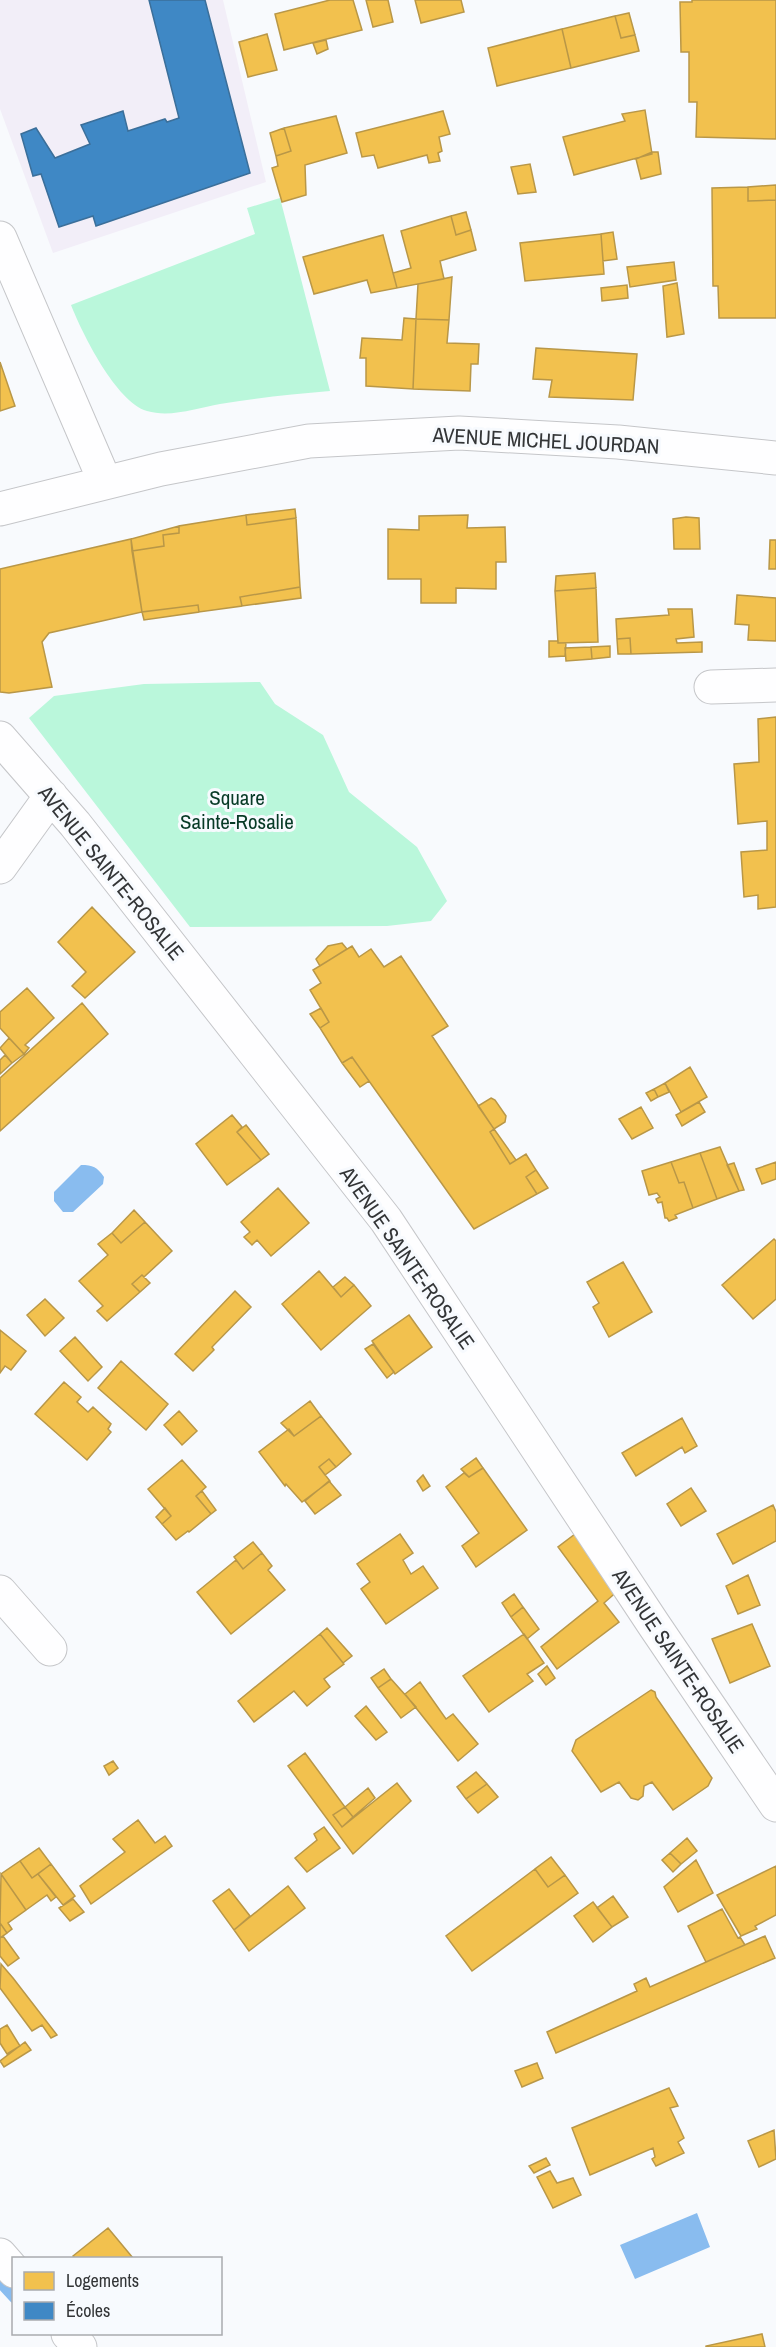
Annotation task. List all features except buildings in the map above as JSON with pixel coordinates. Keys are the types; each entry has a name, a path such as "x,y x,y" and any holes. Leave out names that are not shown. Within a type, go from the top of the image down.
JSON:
{"street":[{"path":"0,238 105,482"},
{"name":"AVENUE MICHEL JOURDAN","path":"0,508 105,482 309,441 459,433 618,442 776,458"},
{"path":"711,687 776,685"},
{"name":"AVENUE SAINTE-ROSALIE","path":"0,738 75,824 386,1220 647,1615 776,1805"},
{"path":"0,867 51,796"},
{"path":"0,1592 50,1649"},
{"path":"0,2255 12,2269"},
{"path":"69,2335 80,2347"}],"shaded area":[{"path":"0,0 223,0 266,182 53,253 0,109"}],"green space":[{"path":"280,198 330,391 247,400 174,413 156,413 135,405 112,381 83,332 71,305 255,234 247,208"},
{"name":"Square Sainte-Rosalie","path":"260,682 275,704 323,735 349,792 417,847 447,901 431,921 387,926 190,927 29,718 54,696 144,684"}],"water":[{"path":"81,1165 97,1169 104,1177 103,1184 73,1212 63,1212 54,1201 54,1192"},
{"path":"697,2213 710,2247 635,2279 620,2245"}],"waterway":[{"path":"0,2283 12,2296"}]}
